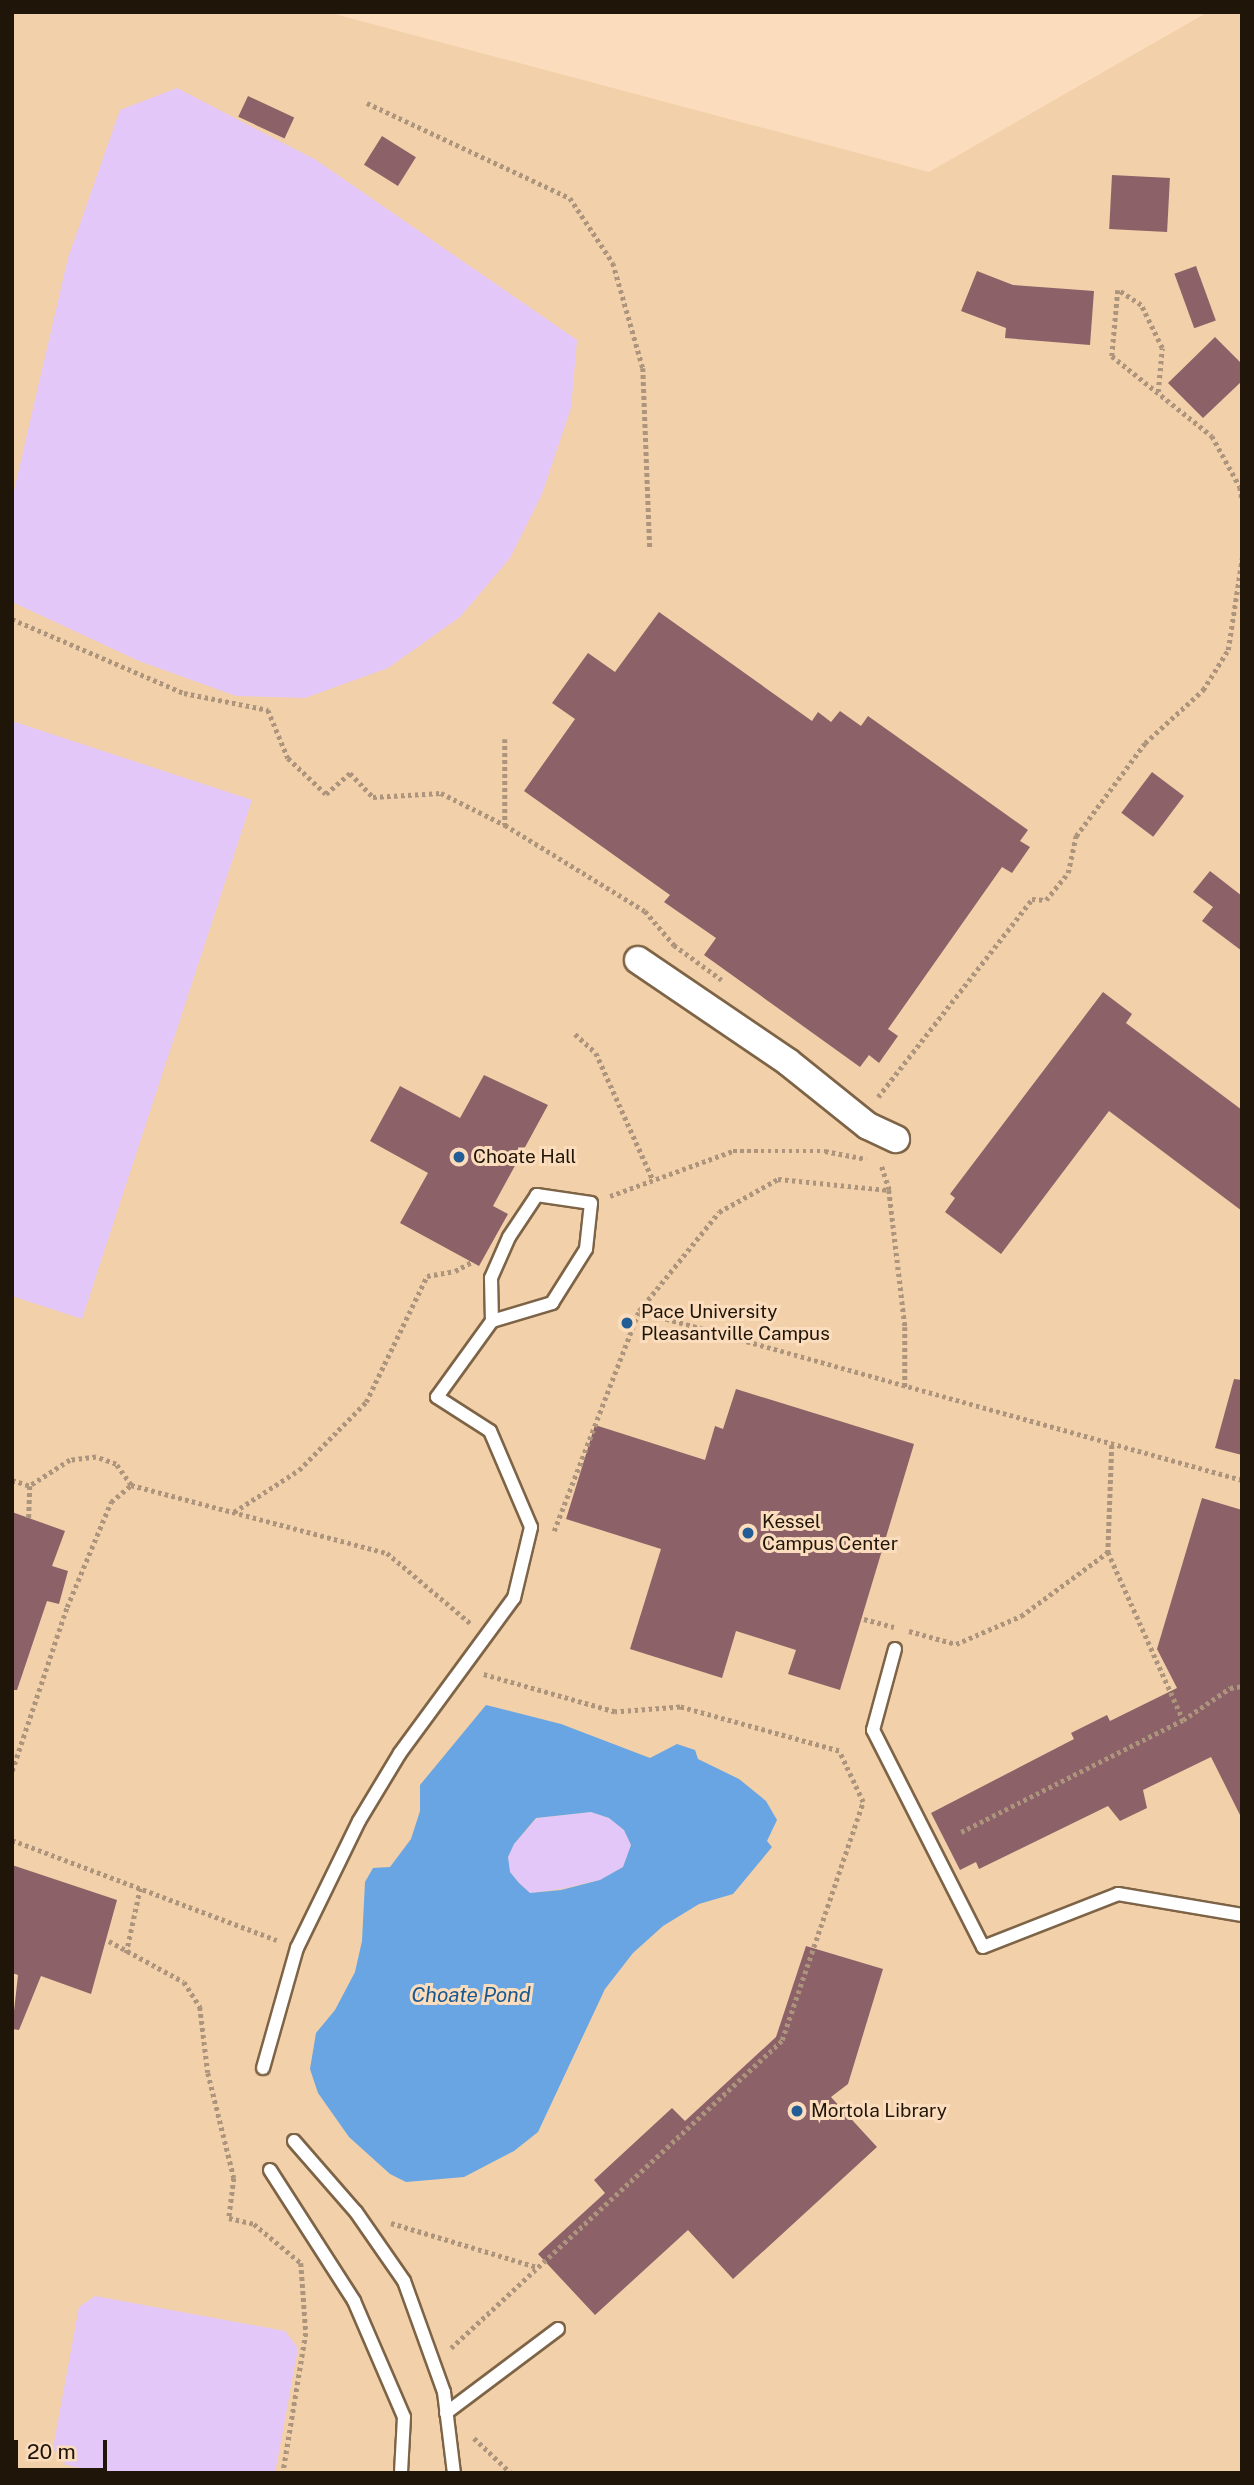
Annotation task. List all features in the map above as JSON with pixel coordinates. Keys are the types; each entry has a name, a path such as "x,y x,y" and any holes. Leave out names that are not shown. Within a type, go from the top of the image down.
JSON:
{"street":[{"path":"638,960 788,1062 887,1135"}],"lane":[{"path":"263,2068 297,1948 359,1821 400,1753 514,1598 531,1527 490,1431 437,1397 492,1321 491,1278 509,1237 537,1195 591,1203 586,1249 552,1303 492,1321"},
{"path":"895,1649 873,1730 983,1947 1118,1894 1242,1915"},
{"path":"295,2141 356,2212 404,2281 434,2364 446,2413 454,2473"},
{"path":"270,2170 354,2301 404,2417 401,2473"},
{"path":"446,2413 558,2329"}],"path":[{"path":"367,103 570,198 613,263 643,368 650,547"},
{"path":"1158,392 1162,348 1141,305 1118,290 1112,356 1212,436 1240,487 1242,500"},
{"path":"905,1387 905,1327 889,1190 880,1162 887,1135 873,1104 1032,898 1046,900 1068,873 1076,836 1145,743 1203,690 1228,650 1242,558"},
{"path":"12,619 184,693 268,709 288,758 326,794 350,773 373,797 441,793 505,825 645,911 674,945 724,982"},
{"path":"505,739 505,825"},
{"path":"575,1034 596,1053 653,1180"},
{"path":"591,1203 733,1151 825,1151 880,1162"},
{"path":"553,1533 639,1311 719,1212 778,1180 889,1190"},
{"path":"234,1512 299,1470 366,1402 426,1276 455,1271 472,1262"},
{"path":"639,1311 1242,1480"},
{"path":"1112,1445 1108,1552 1183,1720"},
{"path":"30,1486 70,1460 96,1457 116,1464 131,1485 387,1553 485,1636"},
{"path":"12,1480 30,1486"},
{"path":"12,1771 67,1607 111,1502 131,1485"},
{"path":"29,1518 30,1486"},
{"path":"864,1619 956,1644 1021,1616 1108,1552"},
{"path":"434,2364 782,2040 863,1802 839,1751 680,1707 615,1712 461,1669"},
{"path":"961,1832 1183,1720 1230,1689 1242,1686"},
{"path":"12,1840 297,1948"},
{"path":"126,1953 140,1888"},
{"path":"109,1941 126,1953 163,1968 184,1982 200,2007 208,2073 234,2178 229,2218 254,2224 301,2263 306,2333 283,2473"},
{"path":"356,2212 537,2267"}],"shaded area":[{"name":"Pace University Pleasantville Campus","path":"12,12 327,12 929,172 1208,12 1242,12 1242,2473 12,2473"},
{"path":"177,88 316,160 577,340 571,408 542,494 510,558 460,617 388,668 305,698 236,696 139,661 12,602 12,499 68,258 120,110"},
{"path":"12,721 252,800 82,1319 12,1296"},
{"path":"591,1812 609,1818 624,1830 631,1845 623,1867 600,1880 530,1893 510,1872 508,1857 514,1844 537,1818"},
{"path":"95,2296 285,2331 298,2348 275,2473 107,2473 66,2465 53,2448 79,2307"}],"water":[{"name":"Choate Pond","path":"486,1705 561,1724 650,1758 677,1744 695,1750 698,1759 739,1779 766,1801 777,1820 767,1841 772,1847 733,1894 699,1904 663,1926 633,1953 605,1989 538,2132 514,2151 464,2177 406,2182 390,2174 349,2137 318,2093 310,2069 316,2033 335,2010 355,1972 362,1941 365,1882 373,1868 390,1867 411,1839 420,1811 420,1785","holes":["591,1812 609,1818 624,1830 631,1845 623,1867 600,1880 561,1890 530,1893 510,1872 508,1857 514,1844 536,1818"]}],"building":[{"path":"248,96 294,118 285,138 238,117"},
{"path":"382,136 416,157 398,186 364,165"},
{"path":"1112,175 1170,178 1167,232 1109,229"},
{"path":"1196,266 1216,321 1194,328 1174,274"},
{"path":"977,271 1013,285 1094,291 1090,345 1005,338 1006,328 961,311"},
{"path":"1215,337 1242,364 1242,381 1203,418 1168,383"},
{"path":"659,612 812,721 818,712 831,722 840,711 861,726 868,716 1028,830 1020,841 1030,847 1012,873 1002,867 888,1029 898,1036 879,1063 869,1055 860,1067 704,955 716,938 664,902 670,895 524,791 575,719 552,703 588,653 615,672"},
{"path":"1152,772 1184,796 1153,837 1121,813"},
{"path":"1210,871 1242,896 1242,951 1202,921 1213,907 1193,892"},
{"path":"1103,992 1132,1014 1126,1023 1242,1110 1242,1211 1109,1111 1001,1254 945,1212 955,1198 950,1194"},
{"name":"Choate Hall","path":"484,1075 548,1105 493,1206 508,1214 479,1266 400,1223 428,1173 370,1141 400,1086 460,1118"},
{"path":"1234,1379 1242,1380 1242,1455 1215,1448"},
{"name":"Kessel Campus Center","path":"736,1389 914,1444 840,1690 788,1674 796,1650 736,1631 722,1678 630,1649 661,1549 566,1519 595,1425 705,1460 715,1426 723,1429"},
{"path":"1202,1498 1242,1510 1242,1819 1211,1757 1143,1790 1147,1808 1120,1821 1108,1806 979,1869 976,1862 960,1870 931,1813 1074,1739 1071,1733 1107,1715 1110,1721 1177,1688 1157,1649"},
{"path":"12,1512 65,1531 52,1566 68,1571 59,1604 47,1601 17,1690 12,1690"},
{"path":"12,1865 117,1900 91,1994 41,1976 19,2030 12,2029 18,1975 12,1973"},
{"name":"Mortola Library","path":"806,1946 883,1969 848,2084 831,2097 877,2147 733,2279 688,2230 595,2315 538,2254 605,2193 594,2180 672,2108 685,2121 776,2037"}],"place":[{"name":"Choate Hall","path":"459,1157"},
{"name":"Pace University Pleasantville Campus","path":"627,1323"},
{"name":"Kessel Campus Center","path":"748,1533"},
{"name":"Mortola Library","path":"797,2111"}]}
